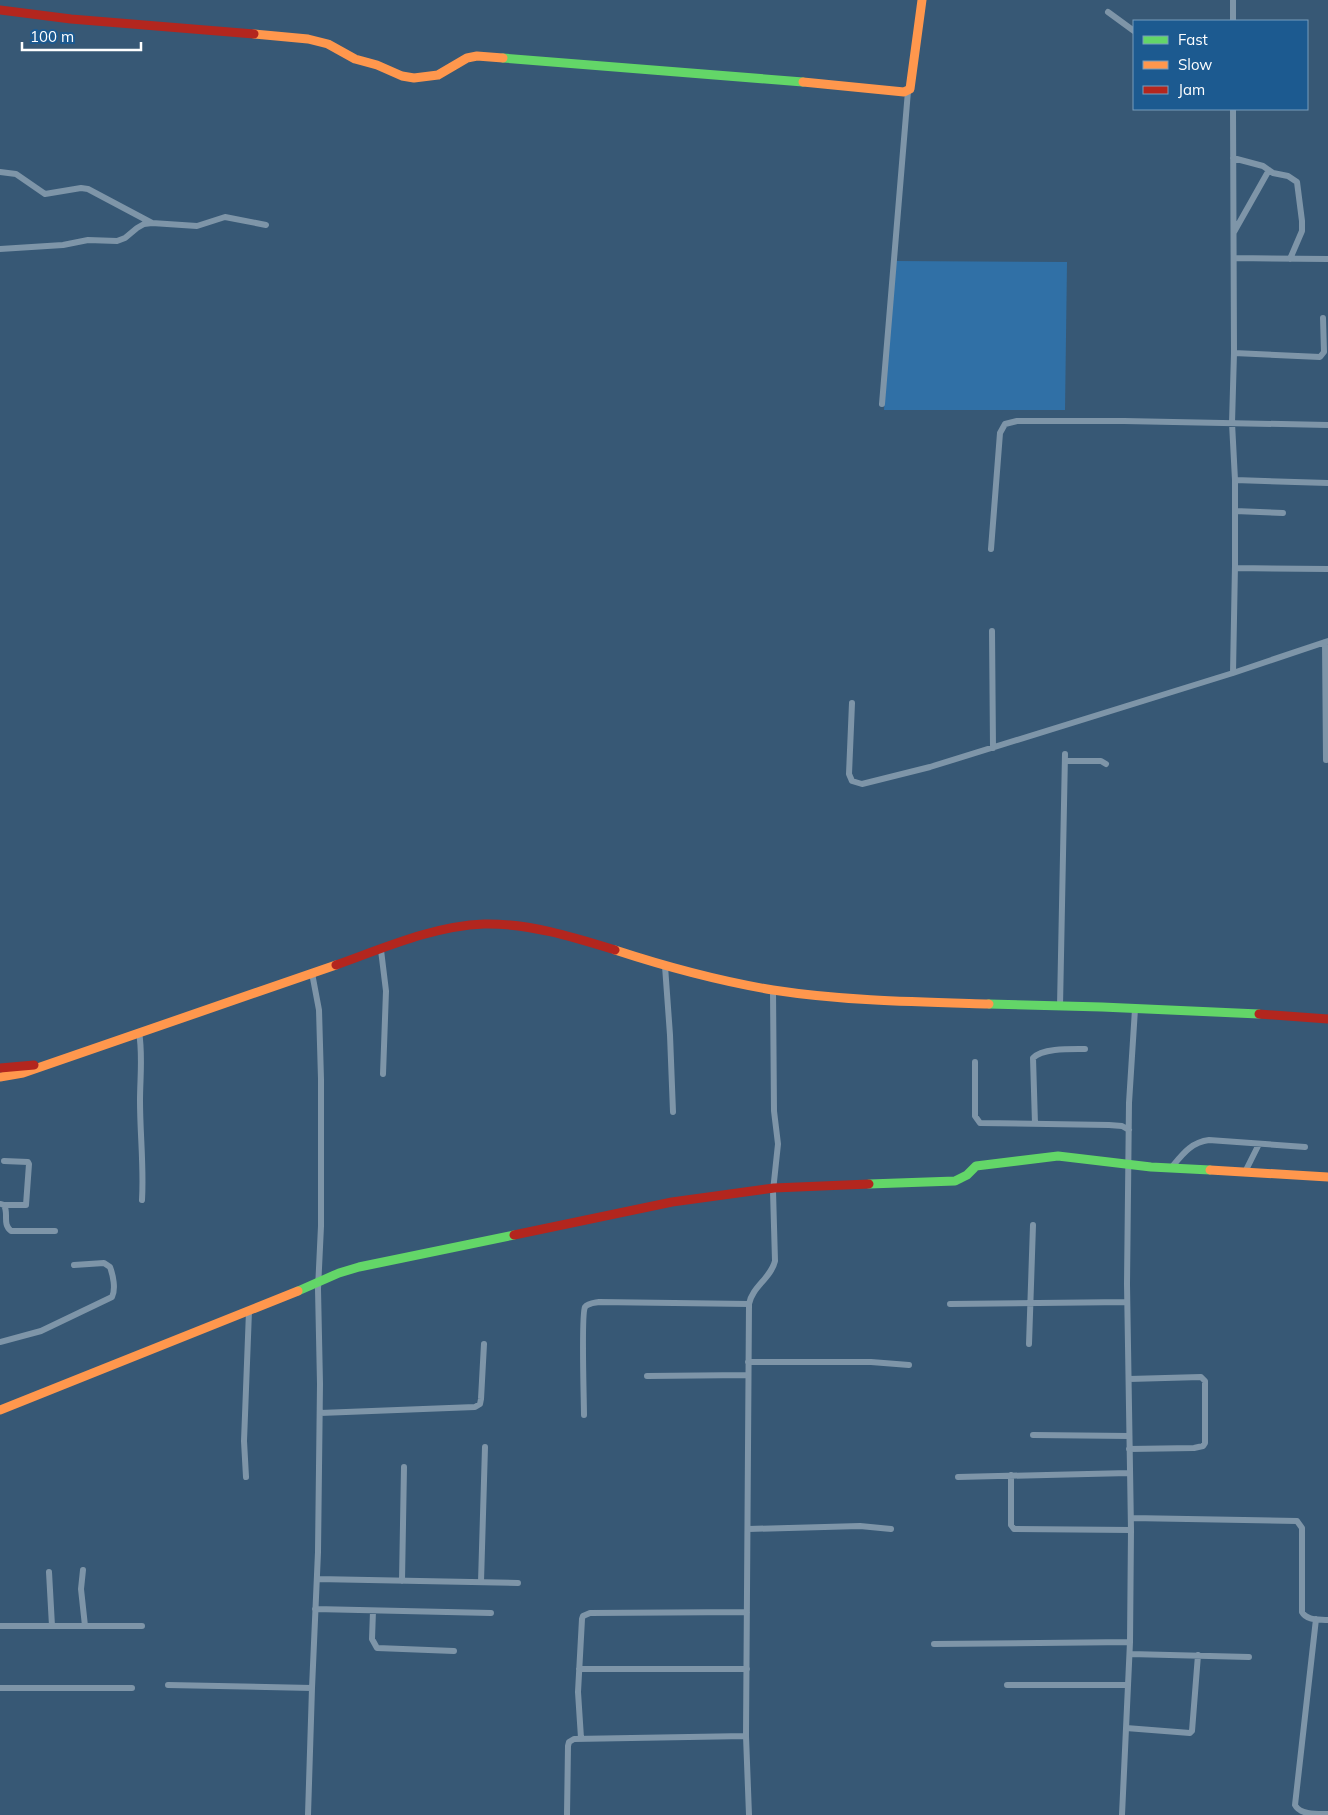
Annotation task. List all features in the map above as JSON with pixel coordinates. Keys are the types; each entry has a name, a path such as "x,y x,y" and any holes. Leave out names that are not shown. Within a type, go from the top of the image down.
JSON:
{"street":[{"path":"882,404 908,91 911,88 922,0"},
{"path":"1233,0 1233,20"},
{"path":"0,10 72,19 308,39 328,44 355,59 376,65 402,76 414,78 442,73 467,58 477,56 908,91"},
{"path":"1108,12 1133,30"},
{"path":"1233,110 1234,353 1232,424 1235,480 1233,673"},
{"path":"1233,158 1255,163 1278,174 1288,176 1299,185 1302,231 1296,249 1290,259"},
{"path":"1234,232 1269,170"},
{"path":"0,172 16,174 45,194 81,188 88,189 152,223"},
{"path":"0,249 63,245 88,240 117,241 125,238 144,224 152,223 197,226 225,217 266,225"},
{"path":"1234,258 1328,260"},
{"path":"1234,353 1320,357 1324,352 1323,318"},
{"path":"991,549 1000,432 1005,424 1017,421 1085,421 1328,425"},
{"path":"1235,480 1328,483"},
{"path":"1235,511 1283,513"},
{"path":"1235,568 1328,569"},
{"path":"992,631 993,748"},
{"path":"852,703 848,770 850,779 856,783 866,783 930,768 1326,642 1326,760"},
{"path":"1060,1006 1065,758 1101,761 1106,764"},
{"path":"0,1077 15,1075 420,936 454,928 486,924 546,931 576,938 665,966 773,990 856,999 918,1003 1189,1010 1328,1019"},
{"path":"381,950 386,991 382,1074"},
{"path":"665,966 673,1112"},
{"path":"308,1815 317,1579 321,1226 319,1010 312,973"},
{"path":"749,1815 746,1736 749,1529 749,1304 752,1295 774,1264 774,1188 778,1144 774,1111 773,990"},
{"path":"1122,1815 1130,1654 1131,1518 1127,1302 1129,1130 1135,1009"},
{"path":"139,1032 142,1053 140,1099 142,1200"},
{"path":"1035,1124 1034,1057 1050,1051 1084,1049"},
{"path":"975,1062 975,1116 977,1121 982,1123 1116,1125 1129,1130"},
{"path":"0,1068 45,1064"},
{"path":"1171,1168 1187,1150 1199,1141 1209,1140 1306,1147"},
{"path":"1245,1172 1259,1144"},
{"path":"0,1410 319,1283 339,1273 522,1232 672,1202 774,1188 956,1181 967,1175 976,1166 1052,1157 1078,1158 1129,1165 1328,1177"},
{"path":"2,1204 26,1205 28,1203 28,1162 4,1161"},
{"path":"2,1204 6,1211 6,1224 11,1231 55,1231"},
{"path":"1028,1344 1033,1225"},
{"path":"0,1342 41,1331 112,1297 114,1286 110,1266 104,1263 74,1265"},
{"path":"584,1416 583,1332 584,1309 586,1306 599,1302 749,1304"},
{"path":"950,1304 1127,1302"},
{"path":"246,1477 244,1441 249,1311"},
{"path":"320,1413 475,1407 480,1404 481,1399 484,1344"},
{"path":"748,1362 871,1362 909,1366"},
{"path":"647,1376 748,1375"},
{"path":"1129,1379 1201,1377 1205,1383 1205,1443 1203,1446 1194,1448 1129,1449"},
{"path":"1033,1435 1129,1436"},
{"path":"481,1582 485,1447"},
{"path":"402,1580 404,1467"},
{"path":"958,1476 1130,1473"},
{"path":"1011,1475 1011,1525 1014,1529 1131,1530"},
{"path":"1131,1518 1297,1521 1302,1528 1302,1612 1306,1618 1328,1620"},
{"path":"749,1529 860,1526 891,1529"},
{"path":"83,1570 81,1589 84,1626"},
{"path":"49,1572 52,1626"},
{"path":"317,1579 518,1583"},
{"path":"315,1609 491,1612"},
{"path":"373,1610 372,1640 377,1648 454,1651"},
{"path":"581,1738 578,1703 579,1669 582,1619 587,1614 747,1612"},
{"path":"1316,1619 1295,1805 1297,1810 1303,1813 1328,1814"},
{"path":"0,1626 142,1626"},
{"path":"934,1644 1130,1642"},
{"path":"1130,1654 1249,1657"},
{"path":"1126,1728 1190,1733 1192,1731 1198,1655"},
{"path":"579,1669 747,1669"},
{"path":"168,1685 312,1688"},
{"path":"1006,1685 1128,1685"},
{"path":"0,1688 132,1688"},
{"path":"567,1815 568,1746 571,1741 581,1738 746,1736"}],"shaded area":[{"path":"894,261 1067,262 1065,410 884,410"}],"traffic: fast":[{"path":"503,58 803,82"},
{"path":"989,1004 1259,1014"},
{"path":"869,1184 955,1181 967,1175 976,1166 1058,1156 1151,1167 1210,1170"},
{"path":"298,1291 339,1273 359,1267 514,1235"}],"traffic: slow":[{"path":"803,82 904,92 910,89 922,0"},
{"path":"254,34 308,39 328,44 355,59 377,65 402,76 414,78 438,75 467,58 477,56 503,58"},
{"path":"615,950 693,973 800,994 908,1002 989,1004"},
{"path":"0,1077 23,1073 336,965"},
{"path":"1210,1170 1328,1177"},
{"path":"0,1410 298,1291"}],"traffic: jam":[{"path":"0,10 71,19 254,34"},
{"path":"336,965 427,933 484,924 534,928 615,950"},
{"path":"1259,1014 1328,1019"},
{"path":"0,1068 34,1065"},
{"path":"514,1235 672,1202 774,1188 869,1184"}]}
